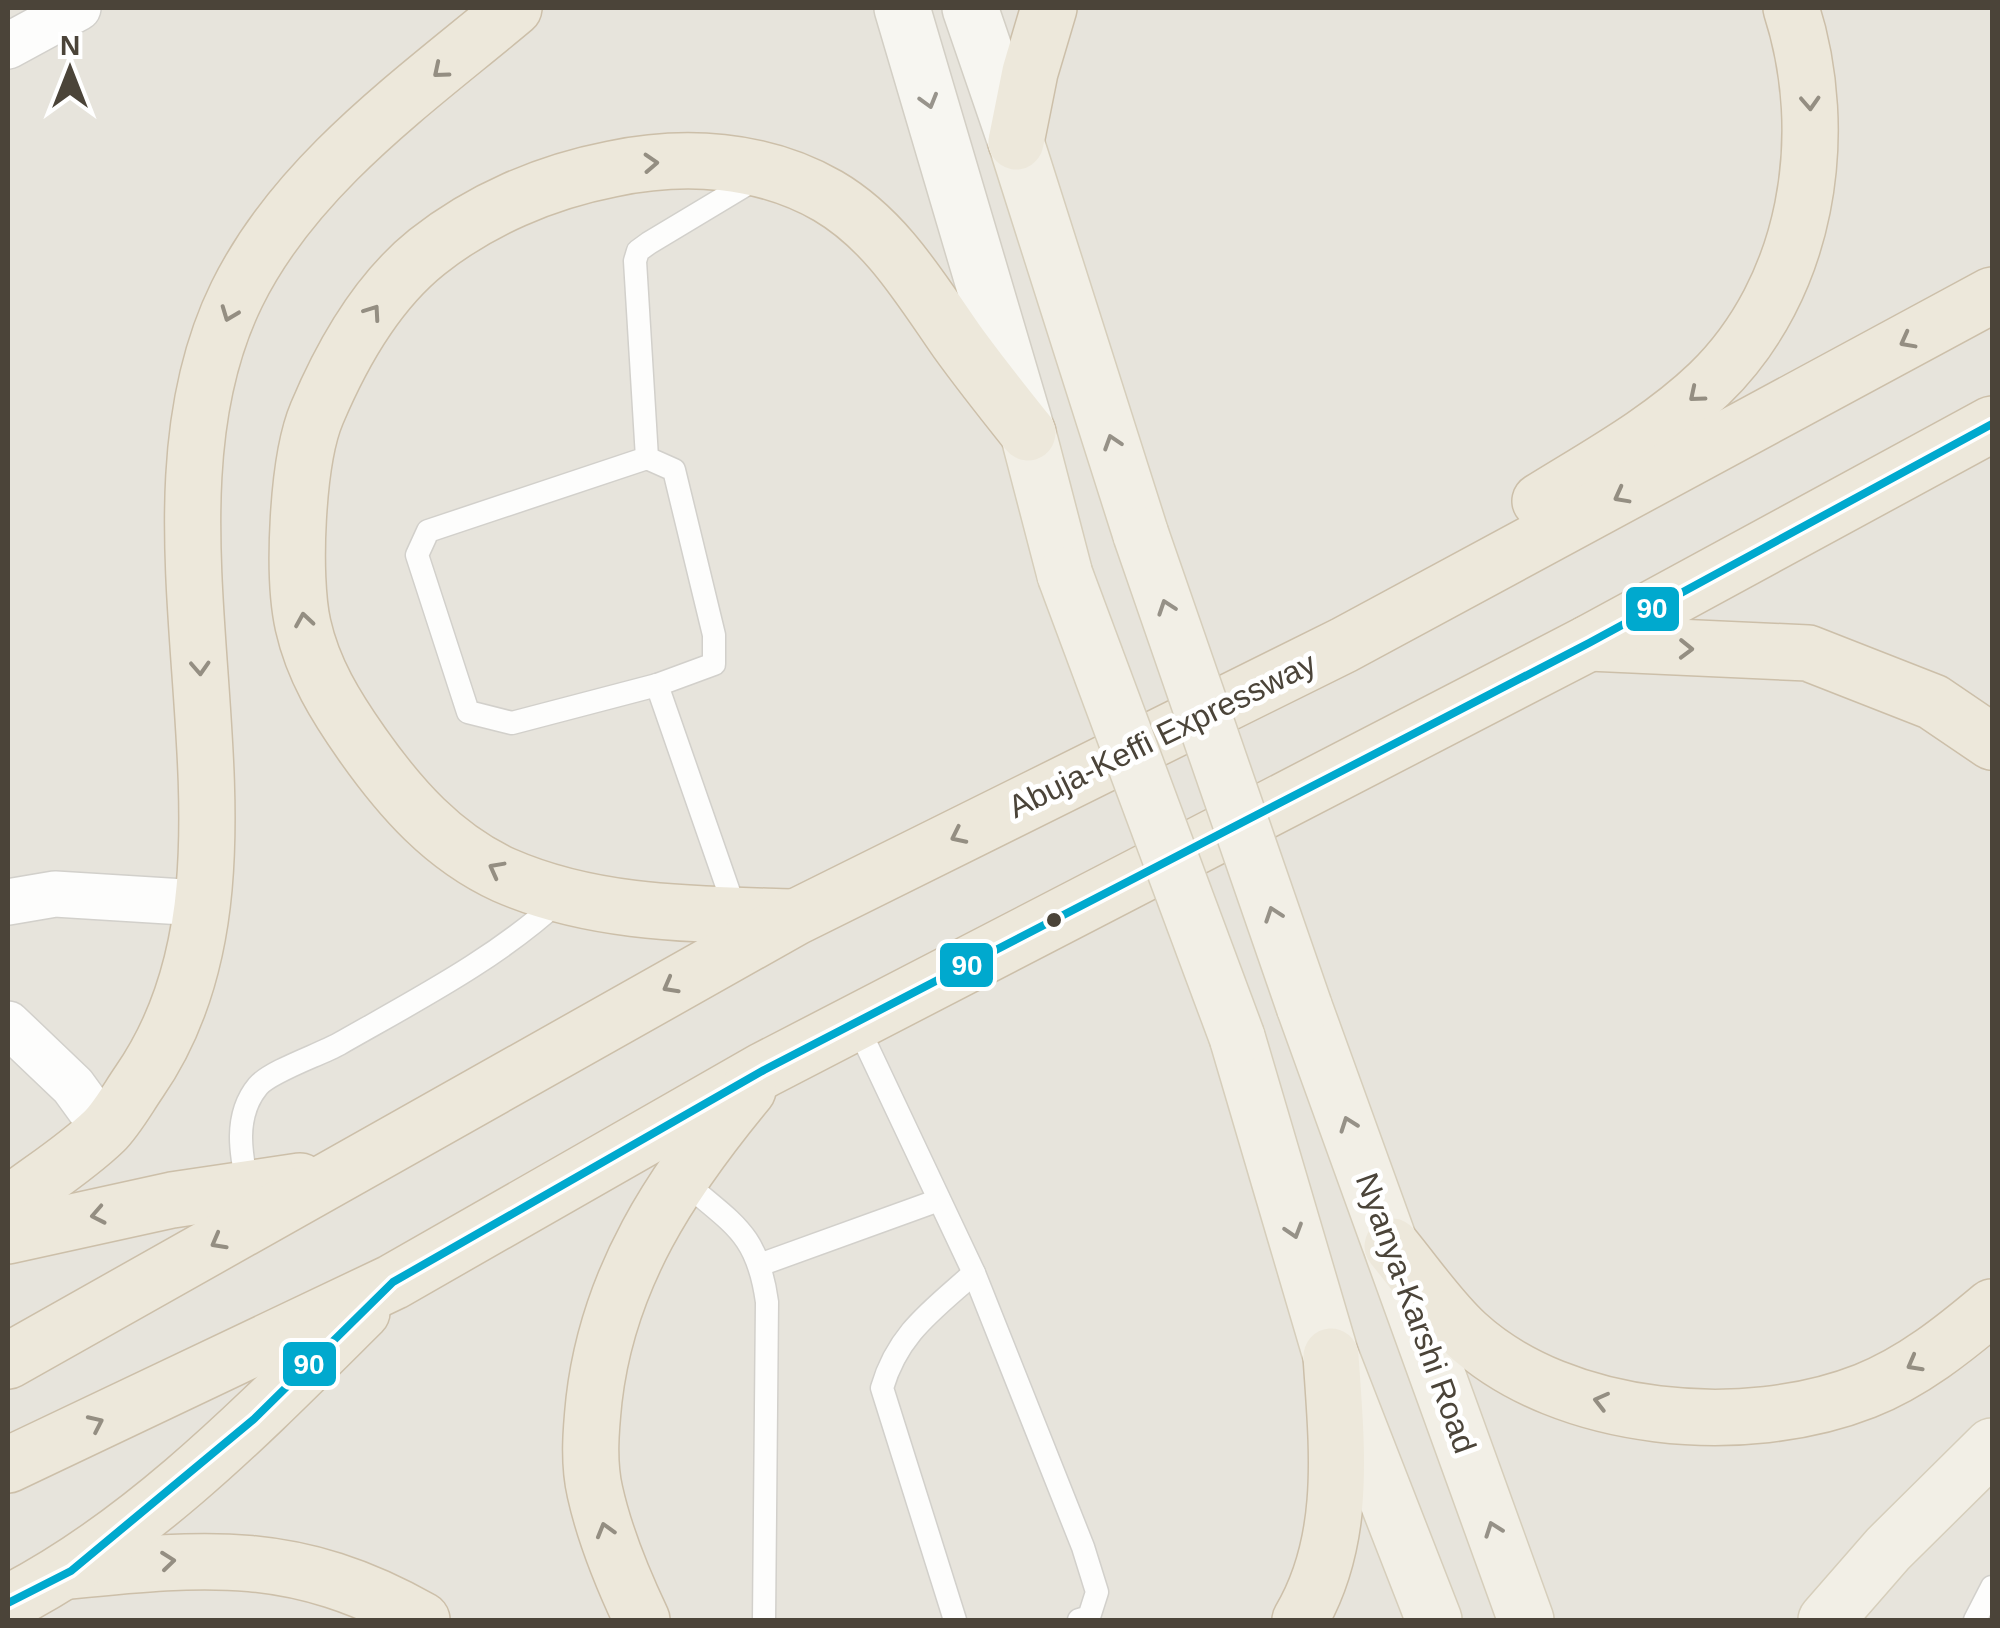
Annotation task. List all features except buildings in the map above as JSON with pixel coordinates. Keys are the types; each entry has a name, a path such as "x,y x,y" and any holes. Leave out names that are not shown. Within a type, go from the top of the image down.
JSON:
{"highway":[{"path":"8,1205 105,1130 146,1071 182,1007 200,903 204,760 193,500 194,434 210,361 238,293 299,203 332,166 514,8"},
{"path":"1016,142 1030,72 1049,8"},
{"path":"1344,645 1465,549 1660,425 1710,382 1742,345 1790,257 1809,168 1811,100 1804,46 1791,8"},
{"path":"796,916 648,912 566,894 505,875 446,841 393,789 338,710 316,668 302,622 297,524 315,417 373,309 425,254 488,212 564,178 643,162 733,162 770,170 829,197 874,232 905,266 1028,433"},
{"name":"Abuja-Keffi Expressway","path":"8,1361 796,916 1344,645 1992,295"},
{"path":"8,1465 393,1282 764,1070 1589,643 1992,424"},
{"path":"1589,643 1808,653 1934,702 1992,742"},
{"path":"642,1620 614,1562 594,1488 591,1431 598,1364 616,1294 645,1232 680,1178 764,1070"},
{"name":"Abuja-Keffi Expressway","path":"8,1236 248,1189 333,1177"},
{"path":"1392,1246 1466,1334 1529,1376 1572,1394 1703,1420 1794,1413 1867,1390 1941,1350 1992,1307"},
{"path":"8,1603 71,1571 254,1420 393,1282"},
{"path":"1300,1620 1320,1578 1338,1499 1331,1356"},
{"path":"71,1571 198,1558 263,1562 336,1582 422,1620"}],"main road":[{"name":"Nyanya-Karshi Road","path":"1016,142 1141,535 1304,1006 1526,1620"},
{"path":"1028,433 1065,574 1236,1037 1331,1356 1434,1620"},
{"path":"1826,1620 1888,1548 1992,1446"}],"street":[{"path":"902,8 1028,433"},
{"path":"970,8 1016,142"},
{"path":"8,46 67,10"},
{"path":"8,902 55,894 200,903"},
{"path":"8,1024 74,1086 105,1130"}],"lane":[{"path":"646,458 638,252 770,170"},
{"path":"646,458 674,470 714,636 714,664 657,685 512,722 468,712 418,555 428,531 646,458"},
{"path":"657,685 737,915"},
{"path":"248,1189 239,1144 246,1112 259,1085 336,1046 521,936 566,894"},
{"path":"856,1023 974,1273 1097,1592 1090,1617 1080,1620"},
{"path":"680,1178 751,1241 762,1264 767,1302 764,1620"},
{"path":"762,1264 939,1200"},
{"path":"954,1620 882,1388 892,1354 913,1328 974,1273"},
{"path":"1976,1620 1992,1587"}],"shaded area":[{"path":"8,8 1992,8 1992,1620 8,1620"}],"transit line":[{"name":"90","path":"8,1603 71,1571 254,1419 393,1282 764,1070 1589,643 1992,424"}]}
